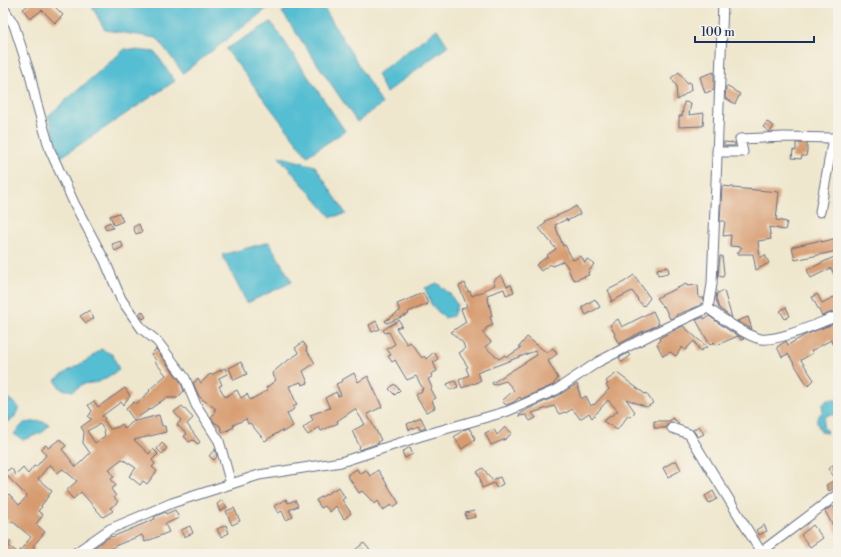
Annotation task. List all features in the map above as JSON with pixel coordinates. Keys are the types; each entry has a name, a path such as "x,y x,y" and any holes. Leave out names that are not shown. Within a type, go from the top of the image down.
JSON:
{"street":[{"path":"708,308 712,284 723,3"},
{"path":"3,7 14,25 30,74 50,150 74,202 105,261 121,299 142,329 157,341 185,378 196,405 220,441 231,484"},
{"path":"717,152 743,152 740,140 784,137 833,138 820,212"},
{"path":"74,554 110,529 172,503 259,475 340,462 421,436 508,411 556,390 598,362 650,335 708,308"},
{"path":"708,308 717,316 741,330 761,339 782,336 838,316"},
{"path":"672,428 689,434 762,553 838,494"}],"water":[{"path":"90,3 273,4 183,73 157,38 105,30"},
{"path":"299,3 321,3 382,104 357,122 282,12"},
{"path":"271,22 345,131 307,156 226,49"},
{"path":"437,29 448,46 386,93 377,74"},
{"path":"125,49 155,52 175,81 61,157 48,116"},
{"path":"278,156 315,166 346,214 331,217"},
{"path":"269,242 292,282 247,303 222,255"},
{"path":"437,283 450,294 457,305 453,316 444,318 431,304 425,288"},
{"path":"101,349 113,355 119,370 99,382 83,384 73,391 61,389 55,380 89,359"},
{"path":"3,398 9,399 19,407 14,418 8,422 3,420"},
{"path":"827,400 838,400 838,417 830,414 825,417 823,427 827,433 821,432 817,423 817,418 823,411 822,405"},
{"path":"40,421 49,424 43,432 23,440 14,434 24,423"}],"building":[{"path":"31,3 51,3 63,15 55,23 42,10 30,19 23,9"},
{"path":"679,72 687,83 690,82 691,90 677,100 676,85 671,78"},
{"path":"714,72 714,90 705,93 700,77"},
{"path":"726,86 740,94 735,104 725,98"},
{"path":"684,102 691,103 689,115 704,113 703,126 679,127 679,116 682,116"},
{"path":"767,122 774,126 770,132 763,127"},
{"path":"724,142 735,143 735,146 724,146"},
{"path":"796,143 807,143 806,156 802,156 801,159 792,158 793,150 796,151"},
{"path":"722,186 779,192 776,220 787,222 785,230 769,227 771,239 758,241 760,258 765,255 769,263 756,270 753,254 737,254 742,247 730,246 731,235 723,236 725,221 720,221"},
{"path":"576,206 580,214 555,225 563,246 565,245 573,260 581,256 585,263 587,259 594,264 588,273 589,275 575,280 572,278 563,261 553,266 550,264 541,271 536,265 556,249 539,228 546,223 545,221"},
{"path":"119,213 123,221 114,225 110,216"},
{"path":"110,222 113,228 106,230 104,225"},
{"path":"139,224 142,232 136,234 133,227"},
{"path":"834,239 837,251 795,260 792,247 821,240 821,242"},
{"path":"121,241 123,247 115,251 112,244"},
{"path":"838,255 838,283 831,268 811,278 807,270"},
{"path":"720,256 722,256 723,277 718,276"},
{"path":"668,267 669,273 658,275 657,269"},
{"path":"501,275 507,286 511,285 514,292 506,295 504,289 487,295 492,316 490,317 493,325 486,328 486,330 482,332 491,342 485,347 499,359 505,355 507,357 521,348 519,347 527,337 547,353 553,348 557,354 548,361 558,378 553,385 521,399 520,397 514,402 506,405 502,401 514,390 506,381 493,385 492,383 537,355 535,351 477,373 481,380 462,388 459,380 469,375 466,368 468,367 459,353 465,349 463,343 451,332 466,322 461,309 467,306 459,286 465,283 468,292 470,291 472,296 495,285 493,281"},
{"path":"634,275 650,298 644,306 637,300 638,299 632,291 610,302 612,299 608,290"},
{"path":"686,284 687,286 698,285 699,298 704,298 703,303 670,319 664,306 663,307 656,298"},
{"path":"724,291 732,318 719,308 716,299 717,293"},
{"path":"423,293 428,304 387,323 385,321 400,311 397,304"},
{"path":"817,294 822,303 838,296 838,310 822,316 812,297"},
{"path":"595,299 600,307 586,315 582,307"},
{"path":"786,307 790,316 785,319 780,311"},
{"path":"90,310 94,318 86,323 80,316"},
{"path":"142,311 146,317 143,319 139,314"},
{"path":"653,311 659,324 619,344 610,325 618,319 622,327"},
{"path":"709,316 744,339 741,340 738,336 717,345 714,342 710,345 696,320 704,317 704,319"},
{"path":"748,317 752,329 737,321"},
{"path":"399,320 402,326 396,328 407,344 410,342 422,358 424,356 426,359 434,352 438,359 433,362 437,371 431,374 432,377 428,379 436,398 432,400 435,408 426,412 415,395 423,389 416,376 407,380 395,360 392,362 388,356 391,355 387,349 395,344 389,332 385,333 383,330"},
{"path":"376,321 380,329 372,332 369,325"},
{"path":"838,322 838,343 834,345 831,340 811,351 813,353 801,360 814,380 808,386 788,354 782,357 777,347 786,341 788,345 807,334"},
{"path":"683,326 707,347 700,351 694,341 685,350 682,347 676,356 670,352 663,356 657,344 660,341 659,338"},
{"path":"303,342 315,363 303,371 308,383 302,385 301,382 289,386 297,405 287,414 293,426 283,432 282,430 265,441 250,423 248,424 246,419 233,425 234,427 229,430 222,432 220,426 211,418 215,412 214,410 216,409 199,396 193,383 198,379 201,383 210,374 211,375 225,368 227,374 219,378 222,385 219,386 225,397 237,390 241,398 247,394 250,400 268,390 266,388 276,380 272,373 299,353 295,348"},
{"path":"156,349 180,381 184,391 177,398 166,398 134,420 126,409 134,402 136,404 166,375 155,362 156,360 151,354"},
{"path":"628,353 630,356 622,362 619,358"},
{"path":"241,362 247,374 234,380 229,368"},
{"path":"354,373 358,382 368,376 382,407 367,414 381,440 378,442 379,443 359,450 360,447 352,431 365,424 355,409 337,421 338,423 321,431 319,427 308,435 303,428 313,420 310,415 330,408 325,398 336,392 338,396 341,395 336,384"},
{"path":"617,373 645,394 646,393 653,403 647,407 626,399 635,412 630,417 628,416 617,430 603,421 618,411 608,400 592,418 589,413 580,419 572,409 566,413 559,414 554,406 532,413 536,418 530,421 526,415 519,416 528,409 559,395 577,384 581,399 586,396 591,406 593,404 594,405 609,389 606,385 608,384 606,381"},
{"path":"455,381 458,387 450,390 447,384"},
{"path":"394,384 400,390 395,395 389,389"},
{"path":"125,388 130,396 123,405 121,402 102,416 105,418 104,420 110,429 118,427 122,424 125,429 132,422 159,415 162,426 165,426 166,432 134,440 149,454 153,449 158,454 152,460 155,464 152,467 157,471 147,484 143,481 140,485 129,476 136,468 122,459 109,469 114,477 111,479 116,486 111,489 118,502 110,508 113,511 103,517 81,492 73,499 66,491 77,481 63,469 57,473 50,464 38,479 52,491 38,511 43,515 36,524 45,532 33,546 35,548 30,554 3,554 3,536 11,542 8,545 18,553 31,537 12,521 11,523 3,517 3,499 9,494 19,505 27,496 4,473 11,468 16,475 23,468 28,474 46,455 41,449 46,445 48,448 60,439 66,446 62,449 76,467 90,453 83,443 84,432 81,427 92,419 88,417 92,411 88,405 94,401 98,407","holes":["100,424 104,430 105,436 95,443 87,431"]},
{"path":"182,406 193,418 187,424 200,442 198,444 193,440 189,442 184,436 187,434 177,425 181,420 174,412"},
{"path":"421,418 426,428 420,430 418,426 409,430 407,424"},
{"path":"672,418 679,423 671,422 666,428 654,428 654,421 670,421"},
{"path":"699,426 704,434 698,437 693,430"},
{"path":"505,427 512,433 506,439 491,445 485,433 494,429 497,435"},
{"path":"469,428 475,440 462,449 454,437 463,430"},
{"path":"162,443 167,448 162,454 157,449"},
{"path":"410,447 413,454 405,458 402,452"},
{"path":"215,449 217,457 214,460 209,456"},
{"path":"676,460 681,470 668,477 663,468"},
{"path":"838,461 838,486 829,491 826,485 836,479 828,469"},
{"path":"483,468 492,480 500,477 503,484 496,488 494,483 482,488 477,472"},
{"path":"357,469 360,474 366,470 370,476 378,470 399,503 393,507 391,505 383,510 378,501 375,504 362,491 359,493 347,475"},
{"path":"339,487 345,498 342,500 351,513 344,519 336,506 330,512 325,506 321,508 316,500"},
{"path":"713,491 717,499 709,503 705,496"},
{"path":"286,499 288,503 295,500 298,506 289,510 293,517 286,520 282,511 278,513 274,506"},
{"path":"222,500 227,507 220,512 217,504"},
{"path":"833,506 838,515 838,535 825,511"},
{"path":"234,508 240,521 232,525 226,511"},
{"path":"175,510 179,518 165,524 169,532 145,542 142,535 100,554 91,554 89,551 111,536 112,537 155,519 154,517 165,512 166,514"},
{"path":"474,511 476,517 466,519 465,513"},
{"path":"226,525 229,533 221,537 217,529"},
{"path":"764,525 767,531 759,535 756,530"},
{"path":"813,525 823,538 810,547 801,535"},
{"path":"190,526 193,533 184,537 181,530"},
{"path":"364,543 373,554 358,554 355,550"}]}
